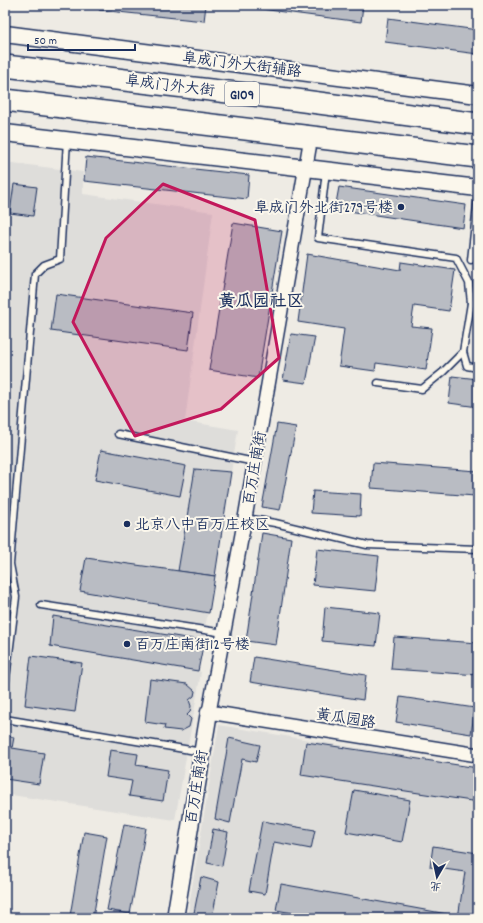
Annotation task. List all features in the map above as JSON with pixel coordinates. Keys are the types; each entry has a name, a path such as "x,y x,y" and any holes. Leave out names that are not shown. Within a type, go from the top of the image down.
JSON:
{"highway":[{"name":"阜成门外大街","path":"5,66 296,100 478,124"},
{"name":"G109","path":"5,100 478,157"}],"street":[{"name":"阜成门外大街辅路","path":"5,34 478,95"},
{"path":"5,132 478,188"},
{"name":"百万庄南街","path":"175,918 202,752 255,462 311,137"},
{"name":"黄瓜园路","path":"209,712 478,756"}],"lane":[{"path":"5,687 16,597 10,564 35,274 44,266 60,259 67,139"},
{"path":"326,170 318,238 456,258 469,283 475,304 463,352 467,366 478,368"},
{"path":"471,260 478,196"},
{"path":"378,383 422,389 443,372 463,352"},
{"path":"118,434 255,462"},
{"path":"245,518 275,523 367,545 478,549"},
{"path":"40,605 224,633"},
{"path":"5,719 202,752"}],"highlighted area":[{"path":"163,184 255,220 279,358 221,409 135,436 73,322 106,238"}],"shaded area":[{"path":"5,162 83,172 83,194 213,212 185,421 238,430 198,671 201,672 175,820 5,794"},
{"path":"219,725 478,768 478,918 187,918"}],"building":[{"path":"99,5 206,5 204,21 99,10"},
{"path":"230,5 363,5 361,22"},
{"path":"388,18 478,30 478,54 385,42"},
{"path":"86,157 249,175 247,199 84,181"},
{"path":"5,173 9,174 5,199"},
{"path":"14,184 37,187 33,216 10,213"},
{"name":"阜成门外北街279号楼","path":"339,187 466,205 463,228 335,209"},
{"path":"233,223 282,231 258,378 209,370"},
{"path":"307,254 400,270 401,262 455,270 449,311 414,306 411,326 432,328 426,370 376,363 375,371 339,366 344,329 298,322"},
{"path":"56,294 193,313 188,350 51,331"},
{"path":"291,334 315,337 306,383 283,380"},
{"path":"452,376 478,379 478,407 449,403"},
{"path":"277,424 296,427 280,510 262,507"},
{"path":"101,450 186,466 180,496 95,480"},
{"path":"373,463 477,471 475,496 371,488"},
{"path":"195,469 231,472 215,576 178,571"},
{"path":"313,491 361,494 360,516 311,513"},
{"path":"262,533 291,538 276,645 246,641"},
{"path":"317,549 379,556 375,591 313,585"},
{"path":"86,558 215,576 209,613 80,591"},
{"path":"325,607 380,613 376,646 322,641"},
{"name":"百万庄南街12号楼","path":"53,616 204,641 198,671 50,646"},
{"path":"394,637 478,643 478,675 391,669"},
{"path":"31,656 82,663 75,712 25,705"},
{"path":"254,657 366,675 363,700 250,682"},
{"path":"150,679 187,684 195,691 194,696 189,700 191,706 190,712 187,715 191,719 189,727 181,731 164,729 165,725 145,722"},
{"path":"400,697 475,708 471,734 396,722"},
{"path":"5,736 14,737 12,748 44,753 39,784 5,779 7,765 5,764"},
{"path":"229,738 260,745 256,762 242,759 230,823 215,819"},
{"path":"306,742 478,768 478,802 301,775"},
{"path":"110,750 138,754 136,765 168,770 163,801 129,796 132,781 106,777"},
{"path":"354,790 410,800 402,842 346,832"},
{"path":"262,821 315,830 311,849 274,842 265,894 249,891"},
{"path":"124,824 146,828 130,914 107,910"},
{"path":"213,829 228,832 222,866 207,863"},
{"path":"84,832 107,836 93,918 70,916"},
{"path":"433,846 478,853 478,918 458,918 465,872 430,867"},
{"path":"201,877 219,882 212,918 193,918"},
{"path":"281,884 447,914 446,918 321,918 276,910"}],"place":[{"name":"阜成门外北街279号楼","path":"401,207"},
{"name":"北京八中百万庄校区","path":"127,524"},
{"name":"百万庄南街12号楼","path":"127,644"}],"district":[{"name":"黄瓜园社区","path":"261,300"}]}
